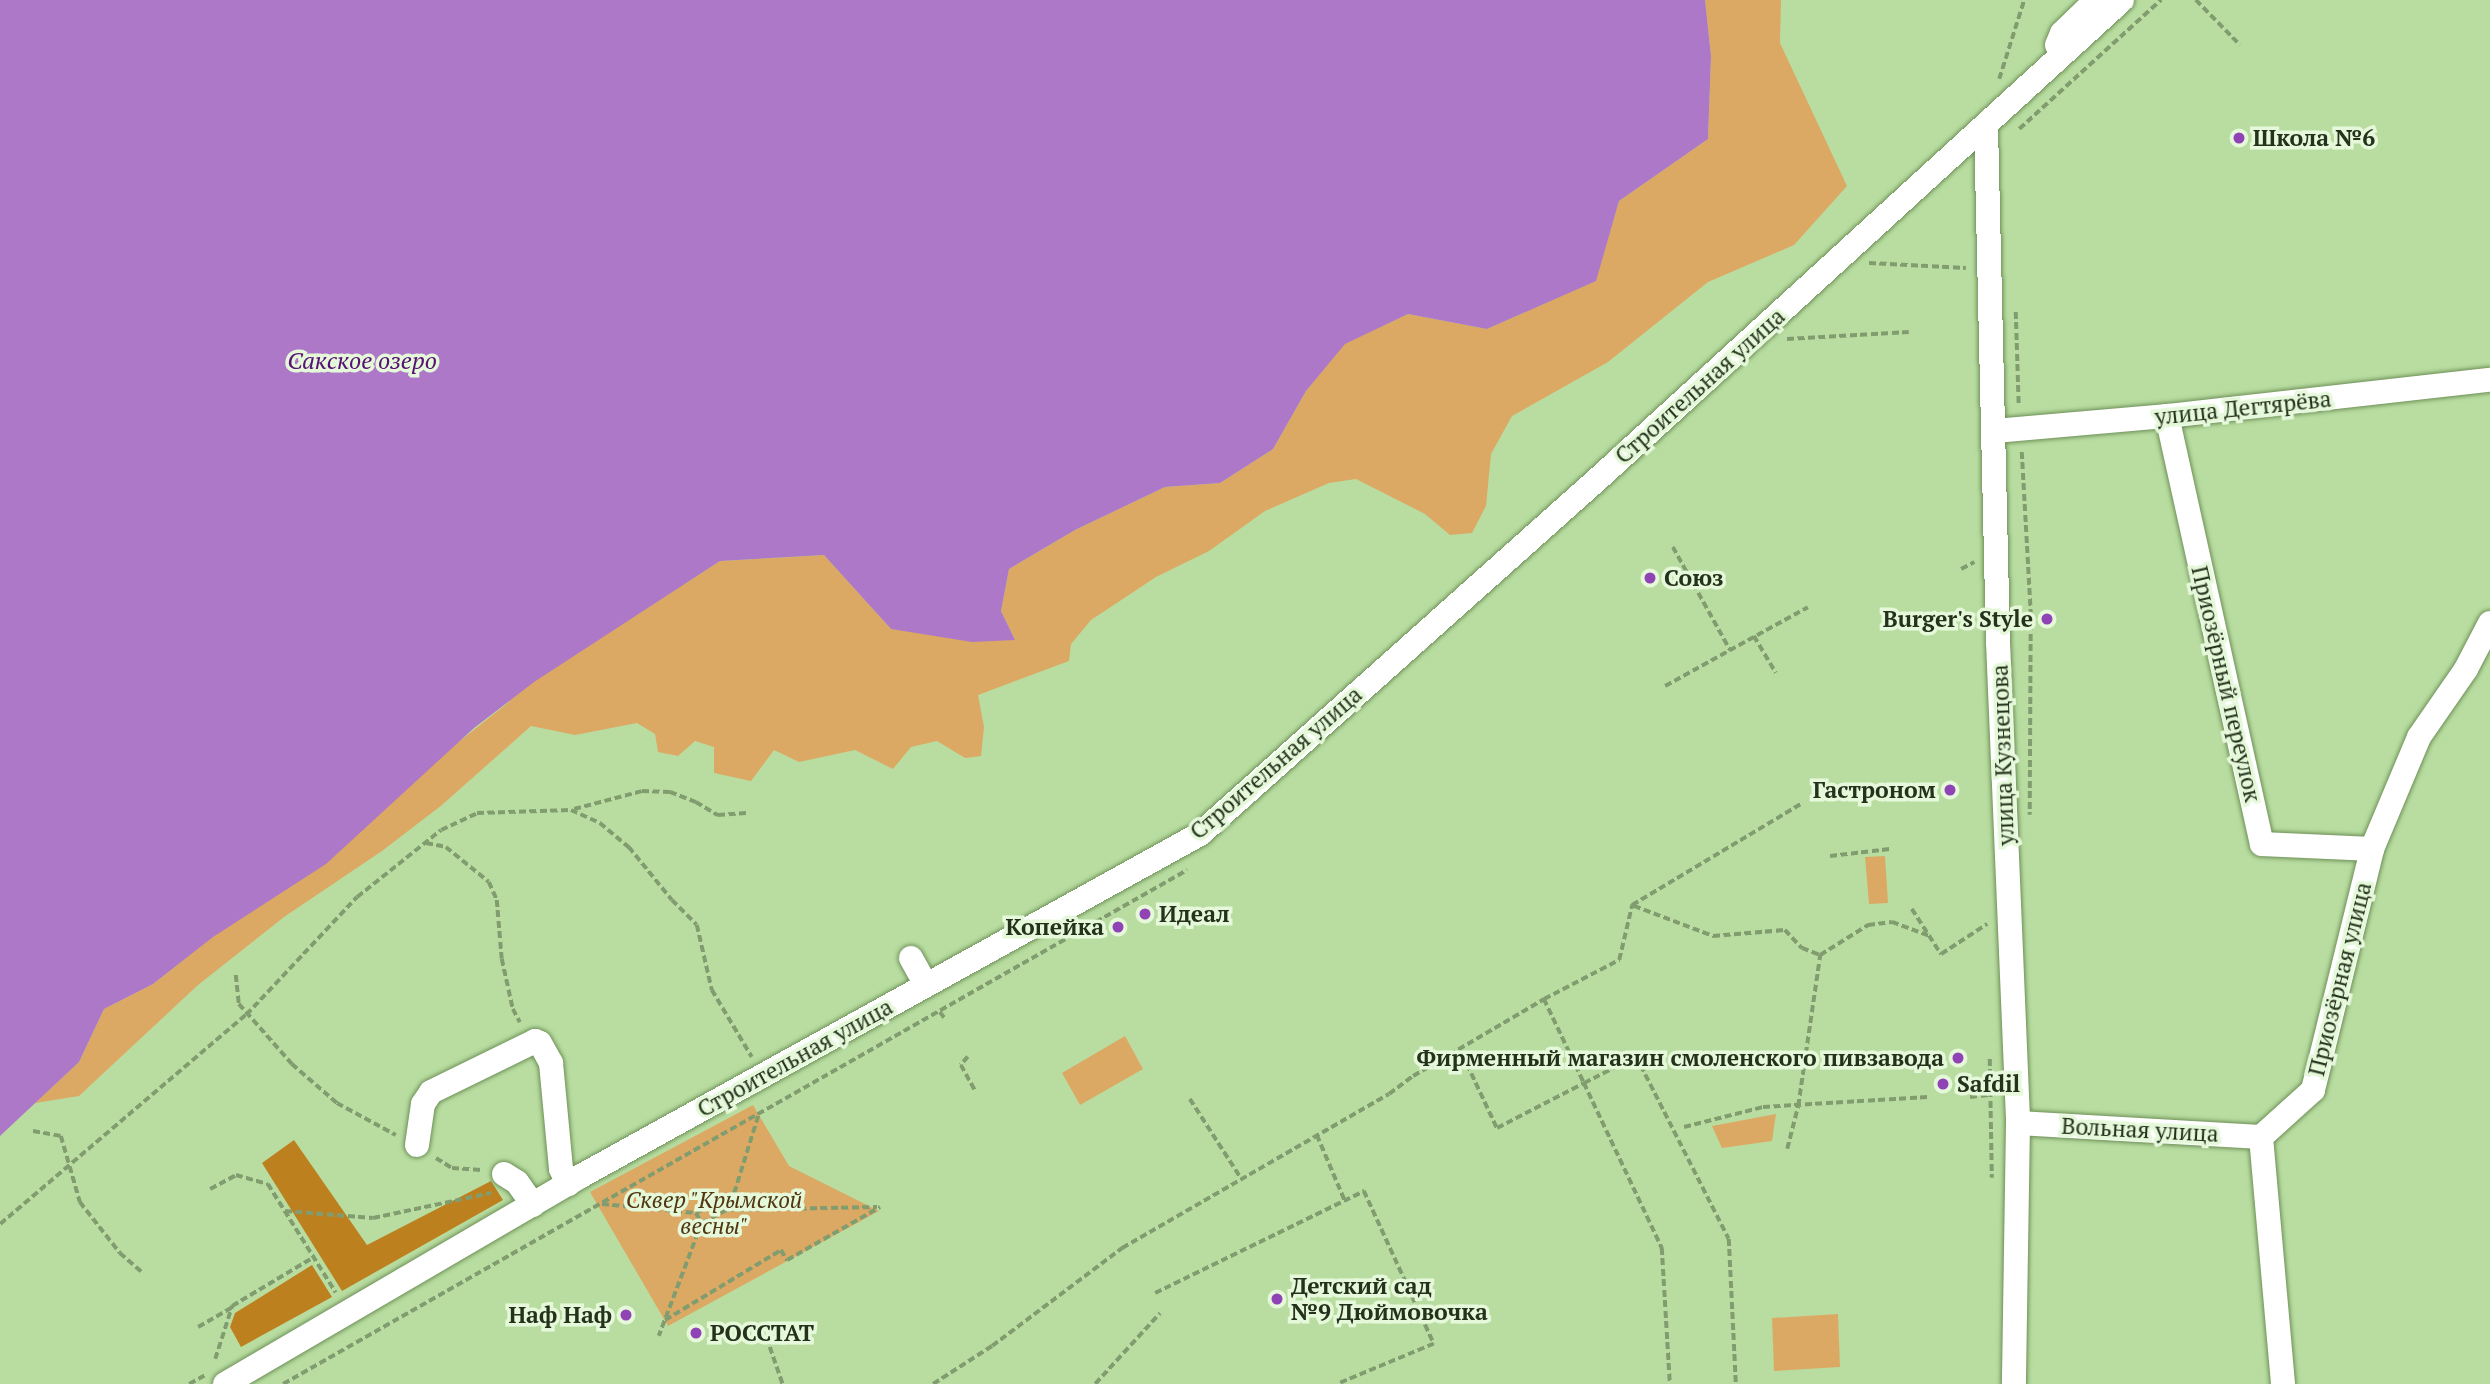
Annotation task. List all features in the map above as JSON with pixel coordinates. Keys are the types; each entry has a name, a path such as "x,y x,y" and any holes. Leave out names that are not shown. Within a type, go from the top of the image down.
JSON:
{"street":[{"path":"2048,69 2062,33 2096,0"},
{"name":"Строительная улица","path":"225,1384 529,1198 568,1184 1200,834 1600,477 2122,0"},
{"name":"улица Кузнецова","path":"1986,126 1998,642 2018,1123 2014,1384"},
{"name":"улица Дегтярёва","path":"1995,431 2166,416 2490,380"},
{"name":"Приозёрный переулок","path":"2166,416 2262,844 2372,849"},
{"name":"Приозёрная улица","path":"2261,1137 2314,1090 2372,849 2419,737 2466,669 2490,623"},
{"path":"911,958 926,985"},
{"path":"416,1145 423,1104 431,1092 530,1042 541,1043 551,1063 561,1169 568,1184"},
{"name":"Вольная улица","path":"2018,1123 2261,1137"},
{"path":"2261,1137 2283,1384"},
{"path":"505,1174 517,1182 529,1198"}],"path":[{"path":"1999,82 2024,0"},
{"path":"2009,137 2161,0"},
{"path":"2196,0 2240,45"},
{"path":"1873,254 1863,262 1976,269"},
{"path":"2015,309 2020,415"},
{"path":"1787,331 1778,339 1909,332"},
{"path":"1673,547 1730,650"},
{"path":"1665,686 1808,607"},
{"path":"1754,636 1776,673"},
{"path":"0,1224 246,1015 357,897 441,830 477,813 572,810 642,791 670,792 718,814 746,813"},
{"path":"933,1384 992,1346 1122,1248 1389,1094 1437,1062 1544,999 1619,960 1632,905 1801,804"},
{"path":"572,810 600,823 629,847 697,925 712,990 764,1075"},
{"path":"425,843 446,847 489,882 497,901 497,931 513,1009 530,1042"},
{"path":"1830,856 1890,849"},
{"path":"1632,905 1713,936 1784,930 1802,948 1820,955"},
{"path":"1912,909 1941,954 1992,921 1993,934"},
{"path":"1787,1149 1798,1106 1820,955 1868,925 1892,922 1930,936"},
{"path":"236,975 239,1004 246,1015 292,1064 337,1103 416,1145 452,1168 505,1174"},
{"path":"1544,999 1662,1248 1670,1384"},
{"path":"940,1012 946,1020"},
{"path":"1437,1062 1467,1064 1497,1128 1640,1054 1647,1060"},
{"path":"1636,1056 1730,1239 1736,1384"},
{"path":"968,1057 961,1065 976,1092"},
{"path":"1970,1097 1990,1095"},
{"path":"1684,1127 1763,1108 1928,1097"},
{"path":"1191,1099 1241,1178"},
{"path":"600,1203 696,1213 719,1202 734,1193 758,1116"},
{"path":"33,1131 61,1136 80,1202 120,1253 142,1272"},
{"path":"1317,1135 1345,1201"},
{"path":"210,1189 236,1175 268,1184 335,1290"},
{"path":"285,1211 373,1218 501,1191 529,1198"},
{"path":"1155,1293 1364,1191 1434,1344 1338,1384"},
{"path":"719,1202 726,1210"},
{"path":"283,1384 593,1207"},
{"path":"659,1336 664,1320 702,1223 726,1210 880,1207 787,1260 781,1250 664,1320"},
{"path":"696,1213 702,1223"},
{"path":"198,1327 314,1257"},
{"path":"215,1359 232,1307"},
{"path":"1095,1384 1160,1313"},
{"path":"770,1347 783,1384"}],"green space":[{"path":"1705,0 1781,0 1780,43 1847,186 1794,245 1708,282 1608,362 1512,416 1491,454 1486,506 1472,533 1450,535 1425,514 1356,479 1329,483 1265,511 1209,551 1156,577 1091,620 1071,644 1069,661 978,695 984,727 981,756 965,758 937,741 911,747 893,769 855,750 799,762 774,750 751,781 714,773 714,747 695,741 678,756 658,752 655,734 637,723 575,735 531,726 442,805 382,851 284,917 198,985 79,1096 35,1103 79,1062 104,1009 153,984 509,702 510,615 565,661 720,561 824,555 891,629 1015,640 1001,611 1009,569 1075,530 1165,487 1220,483 1273,449 1306,391 1344,344 1408,314 1487,329 1595,281 1619,201 1708,139 1711,56"},
{"path":"1885,856 1888,903 1869,904 1865,857"},
{"path":"1125,1036 1143,1069 1080,1105 1062,1073"},
{"name":"Сквер \"Крымской весны\"","path":"753,1105 789,1166 879,1211 668,1326 590,1192"},
{"path":"1776,1114 1772,1141 1722,1148 1712,1126"},
{"path":"1838,1314 1840,1367 1774,1371 1772,1318"}],"shaded area":[{"path":"294,1140 367,1245 491,1181 503,1200 342,1291 262,1163"},
{"path":"312,1265 332,1297 241,1347 230,1327 235,1313"}],"water":[{"name":"Сакское озеро","path":"0,0 1705,0 1711,56 1708,139 1619,201 1596,281 1487,329 1408,314 1345,344 1306,391 1273,449 1220,483 1165,487 1075,530 1009,569 1001,611 1015,640 972,642 891,629 824,555 720,561 534,682 474,728 326,864 213,937 153,984 104,1009 79,1062 0,1136"}],"place":[{"name":"Школа №6","path":"2239,138"},
{"name":"Союз","path":"1650,578"},
{"name":"Burger's Style","path":"2047,619"},
{"name":"Гастроном","path":"1950,790"},
{"name":"Идеал","path":"1145,914"},
{"name":"Копейка","path":"1118,927"},
{"name":"Фирменный магазин смоленского пивзавода","path":"1958,1058"},
{"name":"Safdil","path":"1943,1084"},
{"name":"Детский сад №9 Дюймовочка","path":"1277,1299"},
{"name":"Наф Наф","path":"626,1315"},
{"name":"РОССТАТ","path":"696,1333"}]}
